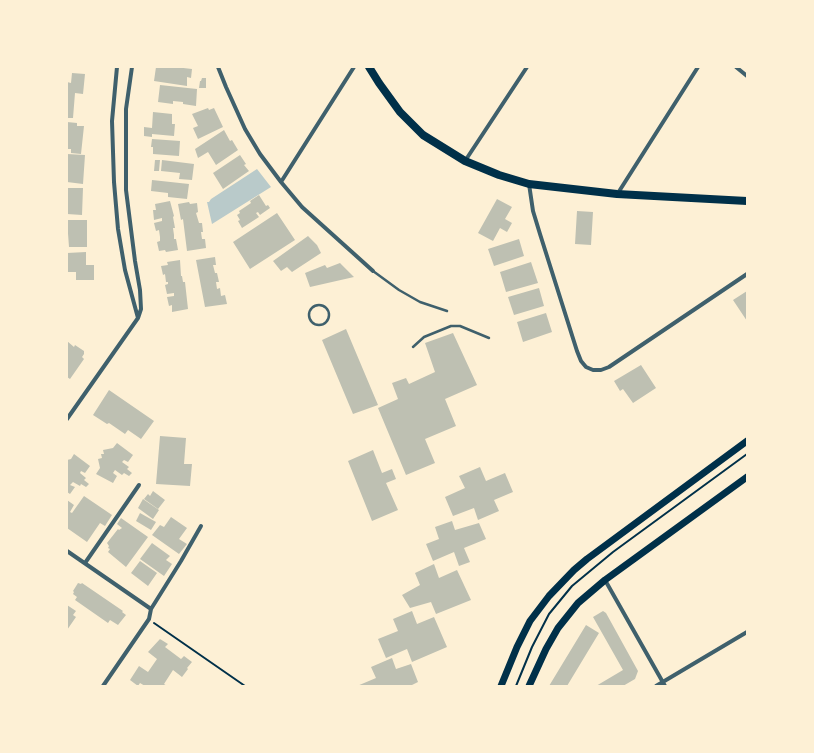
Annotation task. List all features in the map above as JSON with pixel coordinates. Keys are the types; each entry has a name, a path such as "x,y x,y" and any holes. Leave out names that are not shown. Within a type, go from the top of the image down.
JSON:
{"main road":[{"path":"369,67 400,112 423,135 465,161 499,175 529,184 617,194 747,201"},
{"path":"501,686 517,647 530,621 549,596 574,570 747,441"},
{"path":"529,686 546,649 558,628 578,603 605,580 747,477"}],"street":[{"path":"117,67 112,121 114,182 118,229 125,270 138,318"},
{"path":"67,419 138,318 141,309 126,190 126,109 132,67"},
{"path":"218,67 245,129 260,154 281,182 302,207 373,271"},
{"path":"281,182 354,67"},
{"path":"465,161 527,67"},
{"path":"617,194 698,67"},
{"path":"736,67 747,76"},
{"path":"529,184 533,211 577,351 581,361 586,367 593,370 601,370 608,367 747,274"},
{"path":"85,563 139,485"},
{"path":"103,686 149,619 151,609 201,526"},
{"path":"67,550 151,609"},
{"path":"605,580 664,684"},
{"path":"656,686 664,684 747,632"}],"lane":[{"path":"373,271 399,290 420,302 447,311"},
{"path":"319,305 328,310 329,317 325,322 317,325 312,322 309,314 313,306 319,305"},
{"path":"413,347 424,338 451,326 460,326 489,338"}],"path":[{"path":"149,619 245,686"}],"shaded area":[{"path":"257,169 271,187 212,224 207,202"}],"building":[{"path":"156,67 192,69 191,78 187,77 187,86 154,81"},
{"path":"72,73 85,74 83,94 75,93 73,118 67,118 67,82 71,83"},
{"path":"202,78 206,78 206,88 199,88"},
{"path":"160,85 197,89 196,106 183,104 183,102 173,101 173,104 158,102"},
{"path":"208,108 209,110 214,108 223,127 198,139 193,128 198,126 192,114"},
{"path":"153,112 172,114 172,124 175,124 174,136 152,134 152,137 144,136 144,127 152,128"},
{"path":"67,122 77,123 77,126 84,126 81,154 71,153 71,149 67,149"},
{"path":"224,130 230,141 232,140 238,150 216,165 208,152 198,158 195,149"},
{"path":"152,139 180,141 179,156 153,154 153,147 151,147"},
{"path":"67,154 85,155 83,184 67,182"},
{"path":"240,155 246,164 244,165 249,171 223,189 213,173"},
{"path":"155,160 160,160 159,171 154,171"},
{"path":"162,160 194,164 192,180 179,179 180,173 161,171"},
{"path":"152,180 189,184 187,199 168,197 168,193 151,191"},
{"path":"67,188 83,188 82,215 67,214"},
{"path":"259,195 266,206 268,205 270,208 260,215 258,212 256,213 259,217 242,228 238,221 240,220 237,215 240,213 239,211 251,203 250,201"},
{"path":"497,199 512,207 505,219 512,223 507,232 500,228 493,241 478,233"},
{"path":"170,201 174,216 174,239 176,239 178,250 166,252 165,250 159,251 157,242 160,241 159,230 156,231 154,223 162,221 162,218 154,220 153,210 156,210 155,204"},
{"path":"189,202 190,204 197,203 198,212 196,213 199,223 202,223 202,239 205,239 206,248 187,251 183,219 181,220 178,204"},
{"path":"577,211 593,212 591,245 575,244"},
{"path":"277,213 295,240 250,269 233,242"},
{"path":"67,220 87,220 87,247 69,247"},
{"path":"308,236 317,245 321,253 292,272 287,267 281,271 273,261"},
{"path":"519,239 524,256 494,266 488,249"},
{"path":"86,252 86,265 94,265 94,280 76,280 76,272 67,272 67,253"},
{"path":"215,257 216,265 213,265 219,282 216,282 217,289 220,288 221,296 225,295 227,304 205,307 196,260"},
{"path":"180,260 181,276 183,282 185,282 188,309 172,312 172,305 169,306 167,297 174,296 174,293 167,294 165,285 168,284 168,282 166,282 165,274 163,275 161,266 168,265 167,262"},
{"path":"531,262 538,283 506,292 500,272"},
{"path":"340,263 354,277 310,287 305,273 325,265 327,268"},
{"path":"539,288 544,306 514,315 508,297"},
{"path":"747,291 747,321 733,300"},
{"path":"546,313 552,332 523,342 517,322"},
{"path":"346,329 378,405 353,414 322,340"},
{"path":"453,333 477,385 445,399 456,426 425,439 435,463 406,475 378,408 398,399 392,383 406,378 409,384 435,372 425,343"},
{"path":"67,341 74,347 75,345 84,351 82,357 84,359 70,379 67,377"},
{"path":"641,365 656,388 633,403 623,389 620,391 614,381"},
{"path":"109,390 154,421 141,439 128,430 125,434 109,423 107,424 93,415"},
{"path":"160,436 186,438 184,464 192,464 190,486 156,484"},
{"path":"117,443 133,455 128,462 124,460 122,462 129,467 127,469 132,473 129,476 124,473 122,475 115,470 113,473 117,476 113,483 96,474 100,468 98,459 102,458 101,454 104,454 103,450 113,448"},
{"path":"373,450 382,473 392,469 396,479 386,483 398,510 372,521 348,461"},
{"path":"74,454 90,466 85,473 81,471 80,473 86,478 84,480 89,484 86,487 81,484 80,486 73,482 70,485 75,487 70,494 67,492 67,460 71,459"},
{"path":"480,467 486,481 505,473 513,492 494,500 499,511 478,520 474,508 453,516 445,497 465,488 459,476"},
{"path":"153,491 165,500 158,509 144,499 148,494 150,496"},
{"path":"84,496 112,515 105,526 100,523 87,542 67,528 67,500 74,505 70,512 72,513"},
{"path":"143,499 159,510 153,519 138,508"},
{"path":"140,513 156,522 151,530 136,521"},
{"path":"171,517 187,528 179,539 187,544 179,554 152,535 160,525 164,527"},
{"path":"121,518 148,537 126,567 108,552 110,549 108,548 109,546 107,543 118,529 119,530 122,528 117,524"},
{"path":"452,521 455,530 479,523 486,539 464,548 470,562 459,566 454,552 433,561 426,544 439,539 435,527"},
{"path":"152,543 170,556 166,560 172,564 164,576 140,559"},
{"path":"140,561 157,573 148,586 131,573"},
{"path":"434,564 439,578 457,570 471,600 436,614 431,602 410,608 402,595 420,585 415,573"},
{"path":"78,583 82,583 123,611 122,612 126,615 118,625 110,620 108,623 75,600 77,597 73,594 73,591"},
{"path":"67,605 76,611 73,615 76,617 67,630"},
{"path":"412,611 417,624 434,617 447,647 412,662 407,649 386,658 378,639 398,631 393,619"},
{"path":"603,611 606,613 638,671 635,679 623,686 596,686 623,670 593,617"},
{"path":"586,625 599,633 567,686 549,686"},
{"path":"160,639 168,644 165,647 181,659 184,656 192,662 182,677 173,670 164,684 167,686 145,686 140,683 138,686 130,680 139,666 148,672 157,659 148,652"},
{"path":"392,658 396,669 411,664 418,682 410,686 357,686 376,678 371,667"}]}
